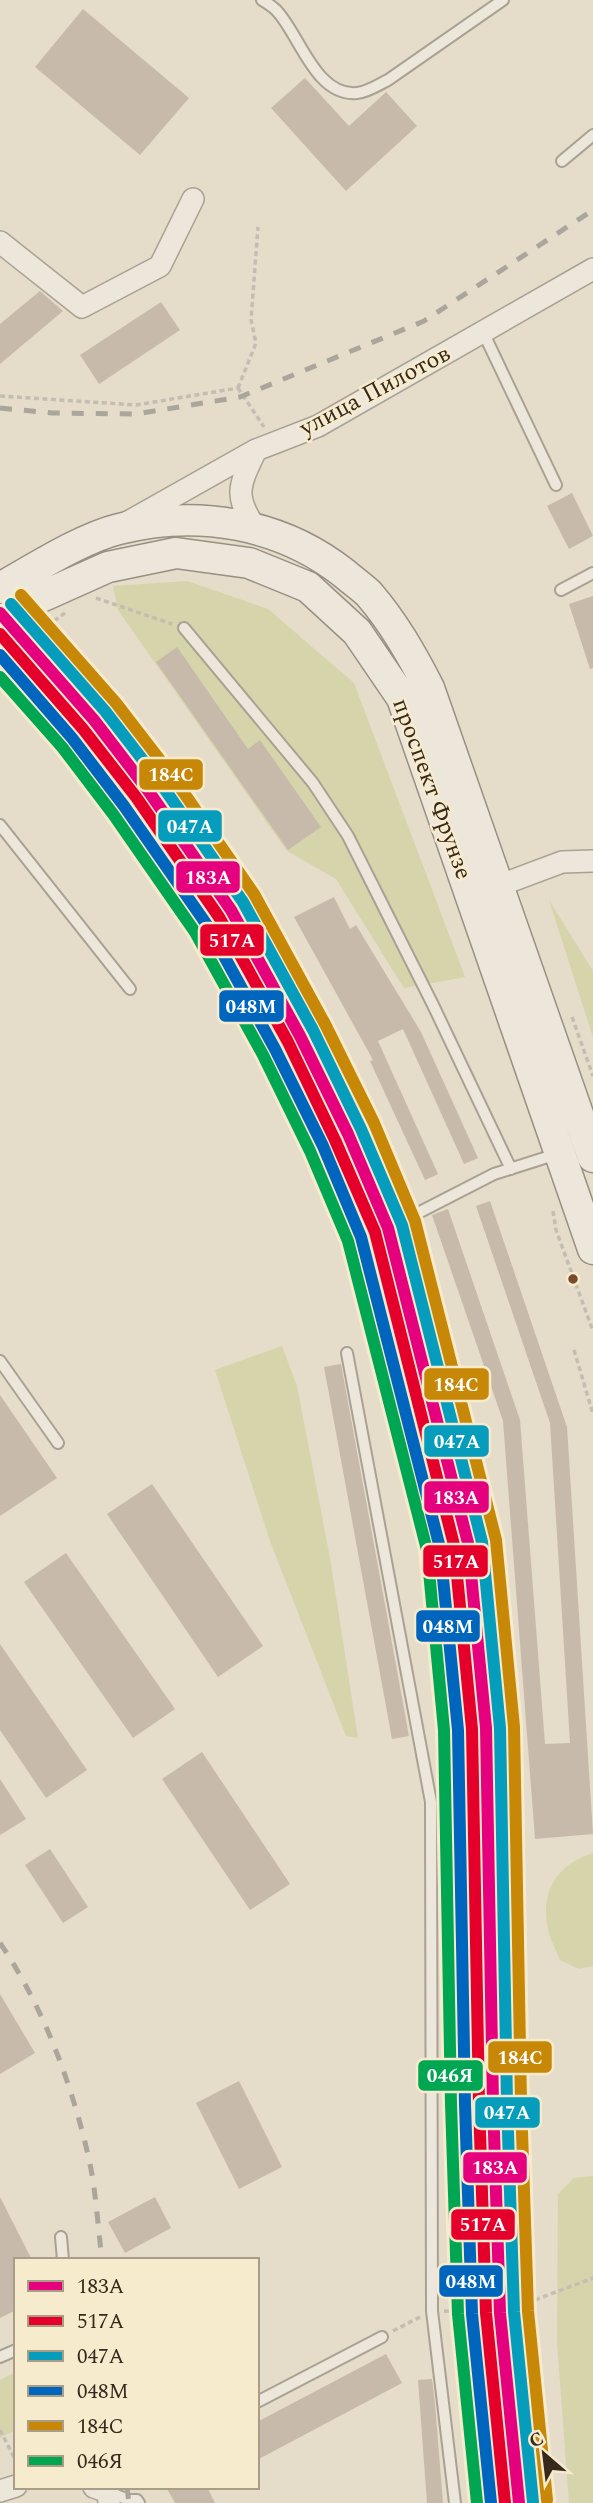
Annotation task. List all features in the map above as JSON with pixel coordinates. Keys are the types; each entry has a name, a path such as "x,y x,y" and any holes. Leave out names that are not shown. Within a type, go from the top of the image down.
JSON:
{"main road":[{"name":"проспект Фрунзе","path":"0,588 67,551 117,529 173,519 240,524 295,542 328,561 368,593 408,647 429,688 593,1157"},
{"name":"проспект Фрунзе","path":"0,623 32,601 108,567 176,553 249,563 308,587 357,632 402,698 593,1249"}],"street":[{"path":"0,242 82,307 160,266 193,199"},
{"name":"улица Пилотов","path":"117,529 265,446 318,426 593,269"},
{"path":"256,529 244,511 240,495 243,478 265,446"},
{"path":"498,886 562,863 593,861"}],"lane":[{"path":"262,0 276,10 308,61 328,83 341,91 356,93 372,89 388,80 503,0"},
{"path":"562,161 593,135"},
{"path":"483,332 556,485"},
{"path":"561,590 593,573"},
{"path":"184,628 313,783 348,836 511,1169"},
{"path":"0,825 130,989"},
{"path":"415,1214 494,1174 560,1153"},
{"path":"347,1353 430,1802 432,2311 455,2503"},
{"path":"0,1361 58,1443"},
{"path":"61,2237 63,2258"},
{"path":"259,2401 382,2337"},
{"path":"104,2494 138,2502"}],"path":[{"path":"258,227 251,320 256,343 238,388 265,446"},
{"path":"0,396 136,405 238,388"},
{"path":"88,596 184,628"},
{"path":"0,662 66,612"},
{"path":"572,1017 593,1076"},
{"path":"574,1350 593,1414"},
{"path":"382,2337 432,2311 500,2313 593,2278"},
{"path":"0,2430 14,2457"}],"green space":[{"path":"187,581 268,609 354,683 465,977 404,988 336,879 287,851 118,610 113,586"},
{"path":"549,900 593,971 593,1037"},
{"path":"282,1346 297,1386 330,1558 358,1738 346,1736 270,1541 215,1370"},
{"path":"593,1853 593,1966 579,1969 560,1960 548,1929 547,1903 549,1891 561,1872 580,1858"},
{"path":"593,2176 593,2503 569,2503 557,2342 558,2194 574,2178"},
{"path":"14,2373 14,2431 0,2438 0,2380"}],"building":[{"path":"83,9 189,98 140,155 35,67"},
{"path":"305,78 349,126 386,92 417,126 346,191 271,108"},
{"path":"40,291 63,311 0,364 0,324"},
{"path":"161,302 180,330 99,384 80,355"},
{"path":"572,493 593,536 569,549 547,506"},
{"path":"593,596 593,668 590,669 569,604"},
{"path":"177,647 248,749 260,740 321,827 288,850 156,662"},
{"path":"334,897 350,929 356,925 421,1032 478,1158 464,1164 403,1029 378,1041 438,1174 425,1180 370,1061 373,1060 294,917"},
{"path":"490,1201 567,1427 593,1834 535,1839 503,1421 432,1215 448,1209 520,1420 545,1744 570,1743 550,1423 476,1206"},
{"path":"341,1364 409,1736 392,1739 324,1367"},
{"path":"0,1395 57,1478 0,1516"},
{"path":"152,1484 263,1646 218,1677 107,1514"},
{"path":"66,1553 175,1709 133,1738 24,1582"},
{"path":"0,1644 87,1770 46,1798 0,1730"},
{"path":"202,1752 290,1884 250,1910 162,1779"},
{"path":"0,1779 26,1819 0,1835"},
{"path":"50,1849 88,1907 63,1923 25,1865"},
{"path":"0,1994 35,2053 0,2074"},
{"path":"239,2081 282,2167 239,2189 196,2103"},
{"path":"0,2197 31,2258 14,2258 14,2311 0,2318"},
{"path":"155,2197 171,2228 125,2253 108,2222"},
{"path":"386,2354 402,2383 259,2459 259,2421"},
{"path":"432,2379 443,2503 427,2503 418,2380"},
{"path":"167,2489 208,2489 215,2503 175,2503"}],"railway":[{"path":"0,408 52,413 136,414 240,397 424,321 593,210"},
{"path":"0,1943 43,2019 65,2074 91,2171 102,2258"},
{"path":"127,2489 129,2503"}],"transit line":[{"name":"184С","path":"21,595 116,703 170,773 254,894 325,1024 374,1123 415,1221 496,1540 514,1727 528,2311 547,2500"},
{"name":"047А","path":"11,604 105,711 159,781 243,902 313,1030 361,1129 402,1225 482,1542 500,1728 514,2312 533,2502"},
{"name":"183А","path":"0,613 94,720 147,789 231,910 300,1036 348,1134 388,1228 468,1543 486,1728 500,2313 519,2503"},
{"name":"517А","path":"0,634 83,729 136,797 219,917 288,1042 375,1232 454,1545 472,1729 486,2313 505,2503"},
{"name":"048М","path":"0,655 72,738 124,806 207,925 275,1049 323,1146 361,1237 440,1548 458,1730 472,2314 491,2503"},
{"name":"046Я","path":"0,677 62,747 113,814 195,932 263,1055 310,1151 348,1241 427,1550 444,1730 458,2314 477,2503"}]}
